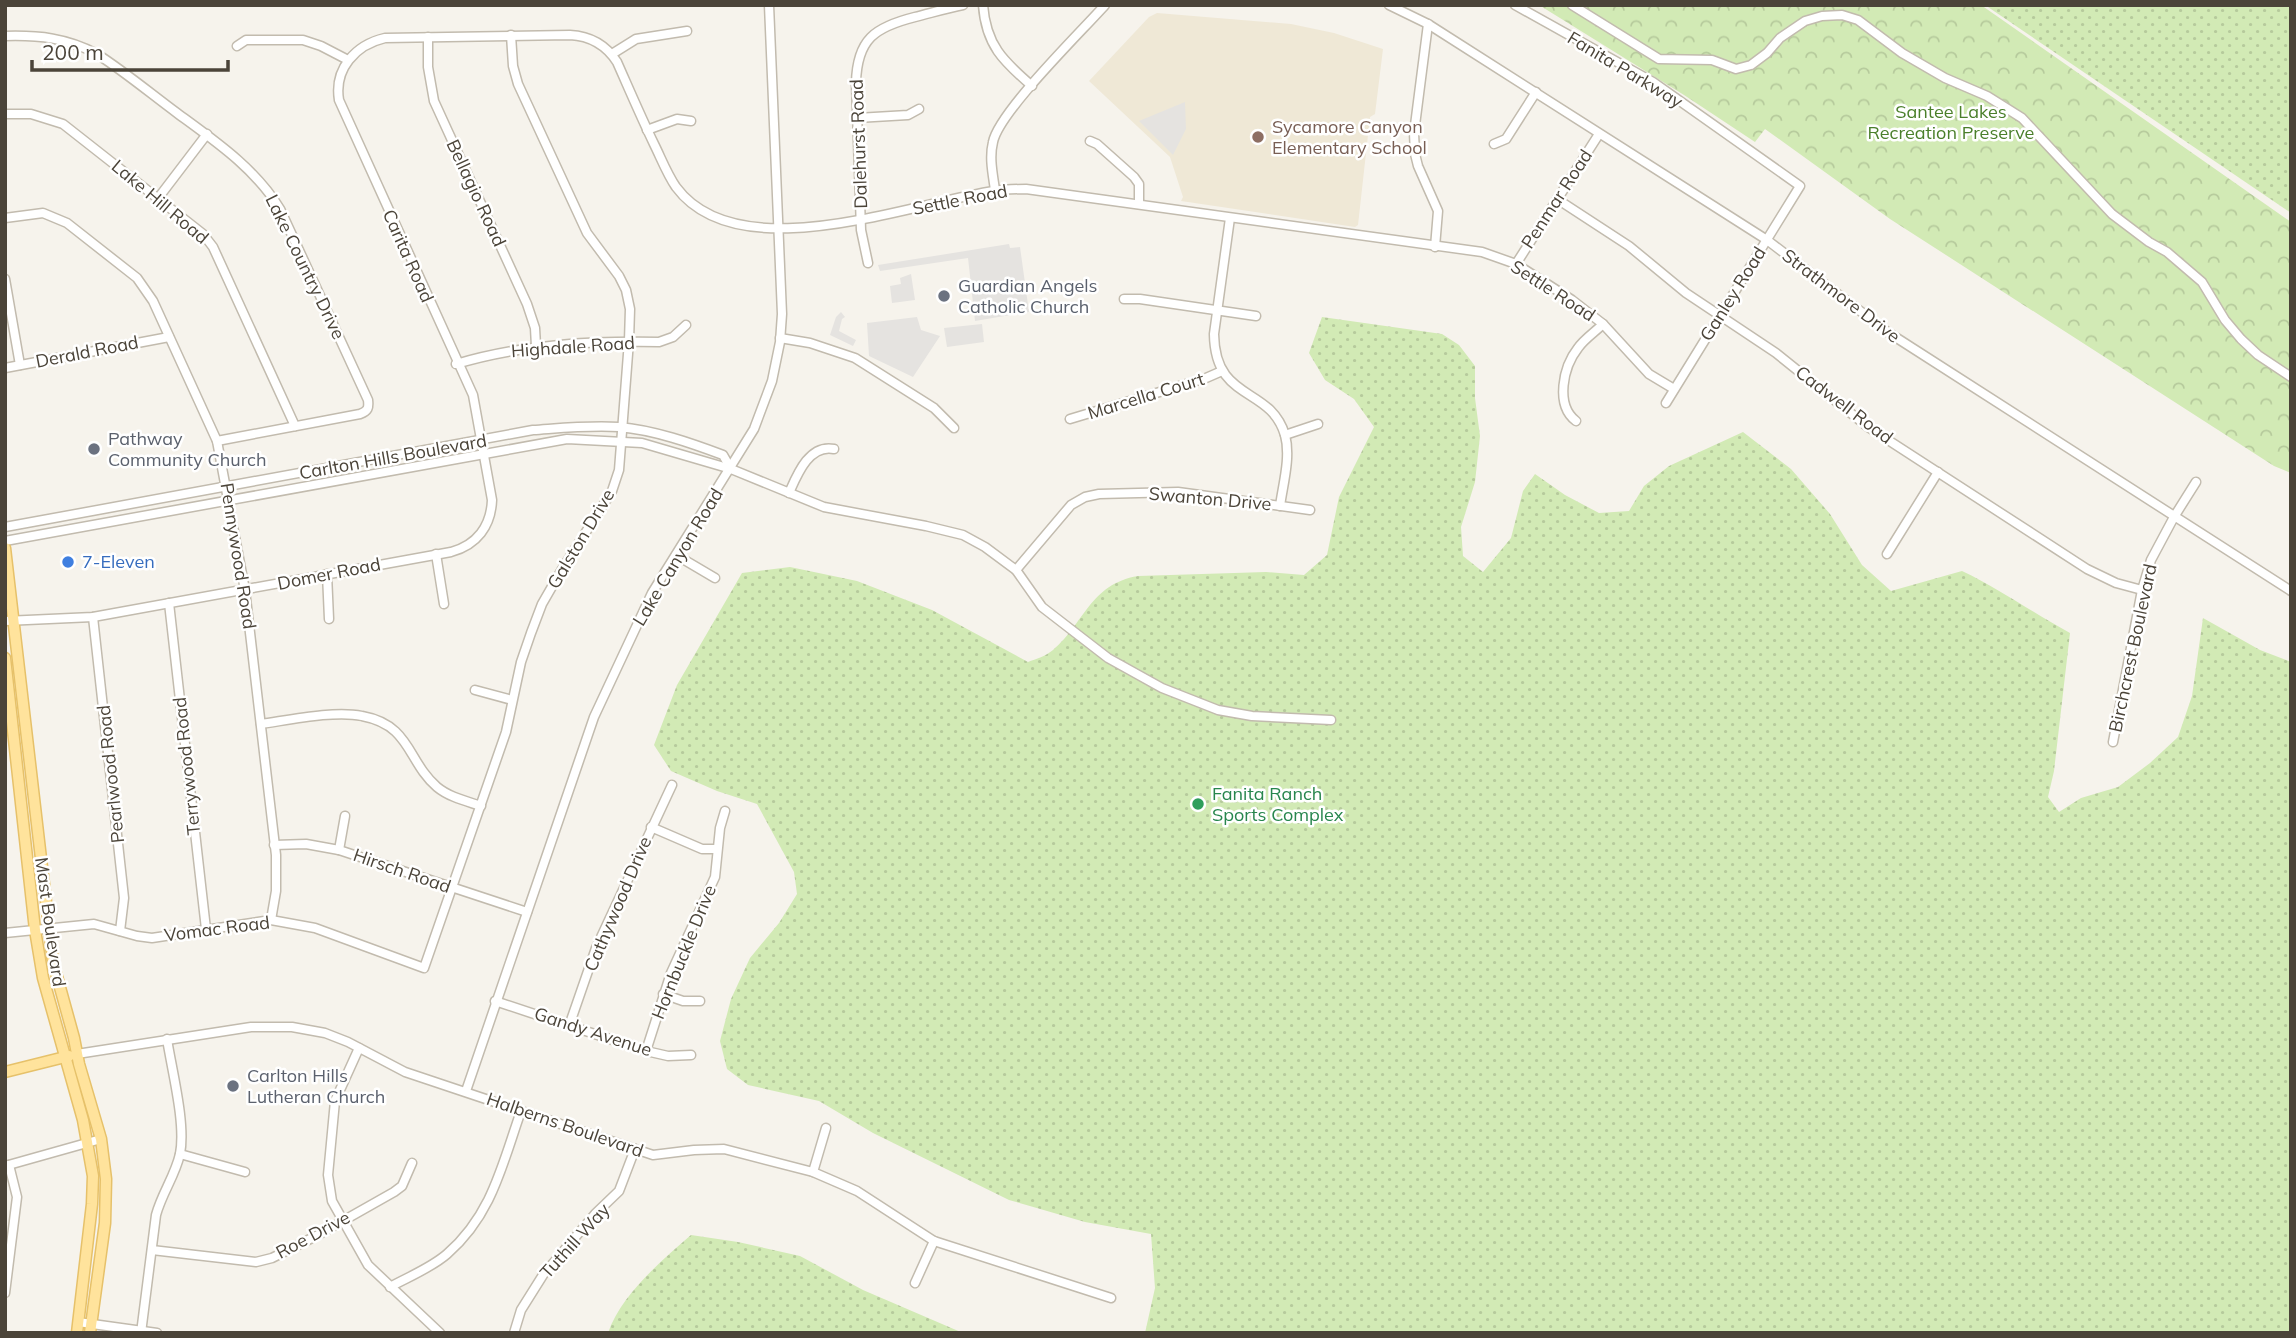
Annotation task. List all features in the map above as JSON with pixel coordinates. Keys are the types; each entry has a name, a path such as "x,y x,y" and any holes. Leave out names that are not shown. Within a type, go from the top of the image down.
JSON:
{"main road":[{"name":"Mast Boulevard","path":"5,548 10,620 55,971 101,1139 107,1200 91,1328"},
{"name":"Mast Boulevard","path":"5,658 35,930 43,978 89,1143 93,1176 78,1327"},
{"name":"Halberns Boulevard","path":"5,1072 77,1054"}],"street":[{"name":"Lake Canyon Road","path":"466,1091 594,718 652,593 731,468 754,429 764,405 780,338 782,314 769,5"},
{"path":"982,5 984,23 994,48 1032,86"},
{"path":"995,190 993,141 1004,119 1102,8 1091,5"},
{"name":"Strathmore Drive","path":"1389,5 1428,24 1767,240 1889,333 2291,591"},
{"name":"Fanita Parkway","path":"1515,5 1653,82 1800,186"},
{"path":"1572,5 1660,59 1712,60 1736,69 1751,65 1767,53 1780,38 1805,21 1822,16 1842,15 1858,20 1902,53 1945,78 1987,96 2022,118 2112,214 2167,252 2202,282 2225,320 2241,340 2291,377"},
{"name":"Dalehurst Road","path":"868,263 861,221 856,66 862,49 872,35 895,22 960,6"},
{"path":"1428,24 1414,133 1415,153 1438,211 1435,247"},
{"path":"237,46 246,40 303,40 321,46 348,61 362,47 379,39 577,35 596,41 612,54 636,39 687,31"},
{"name":"Galston Drive","path":"424,968 506,732 521,662 542,604 615,484 622,441 630,309 626,290 619,276 587,233 518,84 513,66 511,35"},
{"name":"Lake Country Drive","path":"5,36 38,36 79,45 109,62 206,134 257,176 277,204 368,400 366,412 295,426"},
{"name":"Bellagio Road","path":"428,37 428,67 434,101 527,304 535,328 536,346"},
{"name":"Settle Road","path":"612,54 674,184 697,207 724,222 780,227 861,221 995,190 1026,188 1482,253 1516,264 1572,300 1603,324 1648,374 1674,389"},
{"name":"Carita Road","path":"348,61 339,81 341,107 472,395 484,453"},
{"path":"1494,144 1506,139 1536,92"},
{"path":"858,118 908,115 919,109"},
{"name":"Lake Hill Road","path":"5,114 31,114 63,124 203,234 213,247 295,426"},
{"path":"647,130 677,119 691,121"},
{"path":"159,197 206,134"},
{"name":"Penmar Road","path":"1516,264 1599,134"},
{"path":"1090,141 1097,144 1134,177 1139,184 1139,204"},
{"name":"Ganley Road","path":"1667,403 1800,186"},
{"name":"Cadwell Road","path":"1557,200 1629,246 1667,279 1776,353 1868,426 2087,569 2116,583 2142,590"},
{"name":"Pennywood Road","path":"5,218 43,213 67,223 137,278 149,294 217,441 245,590 261,723 274,845 276,891 271,920"},
{"path":"1230,218 1214,350 1222,370 1233,385 1266,405 1279,421 1285,435 1287,452 1280,506"},
{"path":"5,279 20,365"},
{"path":"1124,299 1256,316"},
{"path":"1576,421 1568,415 1564,378 1578,347 1603,324"},
{"name":"Highdale Road","path":"457,364 492,353 536,346 659,342 673,337 686,325"},
{"name":"Derald Road","path":"5,368 169,337"},
{"path":"780,338 810,343 855,358 934,408 954,428"},
{"name":"Marcella Court","path":"1070,419 1206,378 1222,370"},
{"path":"1285,435 1318,424"},
{"path":"217,441 295,426"},
{"name":"Carlton Hills Boulevard","path":"5,527 533,430 581,426 622,427 666,437 723,455 731,468"},
{"name":"Carlton Hills Boulevard","path":"5,541 567,439 622,441 668,450 731,468 824,507 941,528 963,535 1016,569 1042,607 1108,658 1162,688 1218,710 1252,716 1331,720"},
{"path":"789,493 801,467 811,457 818,451 834,449"},
{"name":"Domer Road","path":"10,620 93,617 451,552 469,545 486,526 492,500 484,453"},
{"path":"1887,554 1938,472"},
{"name":"Birchcrest Boulevard","path":"2113,742 2142,590 2151,561 2196,482"},
{"name":"Swanton Drive","path":"1016,569 1070,505 1093,495 1178,492 1310,510"},
{"path":"436,554 444,604"},
{"path":"676,555 715,578"},
{"path":"327,574 329,618"},
{"name":"Terrywood Road","path":"169,603 206,929"},
{"name":"Pearlwood Road","path":"93,617 124,898 120,931"},
{"path":"475,690 512,699"},
{"path":"261,723 346,714 370,718 390,728 404,740 429,779 440,790 481,806"},
{"name":"Cathywood Drive","path":"569,1026 596,948 672,785"},
{"name":"Hornbuckle Drive","path":"646,1051 663,993 713,883 718,866 720,828 725,811"},
{"path":"339,850 345,816"},
{"path":"651,827 702,849 717,849"},
{"name":"Hirsch Road","path":"274,845 306,844 339,850 527,912"},
{"name":"Vomac Road","path":"5,933 94,924 152,938 271,920 315,928 424,968"},
{"path":"663,993 683,1000 699,1001"},
{"name":"Gandy Avenue","path":"495,1001 646,1051 668,1056 691,1055"},
{"name":"Halberns Boulevard","path":"77,1054 251,1027 278,1026 325,1033 405,1072 653,1155 724,1149 813,1172 856,1191 934,1241 1111,1298"},
{"path":"141,1332 156,1214 162,1196 173,1178 182,1142 167,1039"},
{"path":"359,1048 336,1095 328,1188 342,1220 368,1265 440,1333"},
{"path":"390,1287 445,1256 476,1224 488,1205 521,1111"},
{"path":"813,1172 826,1128"},
{"path":"5,1293 17,1197 7,1166 101,1139"},
{"name":"Tuthill Way","path":"514,1333 521,1310 543,1275 595,1214 619,1191 635,1149"},
{"path":"180,1154 244,1172"},
{"name":"Roe Drive","path":"152,1250 256,1262 272,1258 318,1235 402,1186 412,1163"},
{"path":"915,1283 934,1241"},
{"path":"78,1327 158,1333"}],"shaded area":[{"name":"Sycamore Canyon Elementary School","path":"1157,13 1291,24 1334,33 1383,49 1375,114 1370,117 1358,225 1355,227 1181,201 1183,197 1170,157 1089,81 1149,17"},
{"path":"1185,102 1186,129 1173,155 1139,121"},
{"path":"1009,244 1010,248 1020,247 1029,312 975,321 968,258 880,271 878,265"},
{"path":"911,274 915,300 892,303 890,286 901,284 900,278"},
{"path":"841,312 845,317 839,331 856,340 853,346 830,335 836,317"},
{"path":"917,317 921,330 940,336 913,377 869,356 867,323"},
{"path":"982,324 984,342 947,347 944,328"}],"green space":[{"name":"Santee Lakes Recreation Preserve","path":"1539,5 1981,5 2291,222 2291,473 2274,466 1890,219 1765,129 1755,142"},
{"path":"1985,5 2291,5 2291,213"},
{"path":"1322,317 1442,334 1459,345 1475,366 1475,398 1480,436 1475,482 1461,527 1463,556 1483,572 1511,538 1523,491 1535,474 1565,495 1599,513 1629,511 1644,486 1669,466 1743,432 1791,469 1830,514 1862,565 1891,591 1962,571 2070,633 2054,771 2048,797 2059,812 2081,798 2118,787 2178,737 2192,696 2203,618 2260,650 2291,662 2291,1333 1145,1333 1155,1288 1151,1234 1085,1222 1009,1200 873,1133 819,1101 748,1085 727,1069 720,1041 731,999 750,958 779,923 797,894 794,872 757,804 717,791 671,771 654,745 677,685 742,573 790,567 857,581 932,610 1028,662 1053,650 1098,596 1122,580 1138,576 1266,572 1304,575 1327,555 1339,497 1374,427 1354,399 1325,380 1309,353"},
{"path":"691,1235 800,1256 863,1290 963,1333 608,1333 632,1292"}],"place":[{"name":"Sycamore Canyon Elementary School","path":"1258,137"},
{"name":"Guardian Angels Catholic Church","path":"944,296"},
{"name":"Pathway Community Church","path":"94,449"},
{"name":"7-Eleven","path":"68,562"},
{"name":"Fanita Ranch Sports Complex","path":"1198,804"},
{"name":"Carlton Hills Lutheran Church","path":"233,1086"}]}
